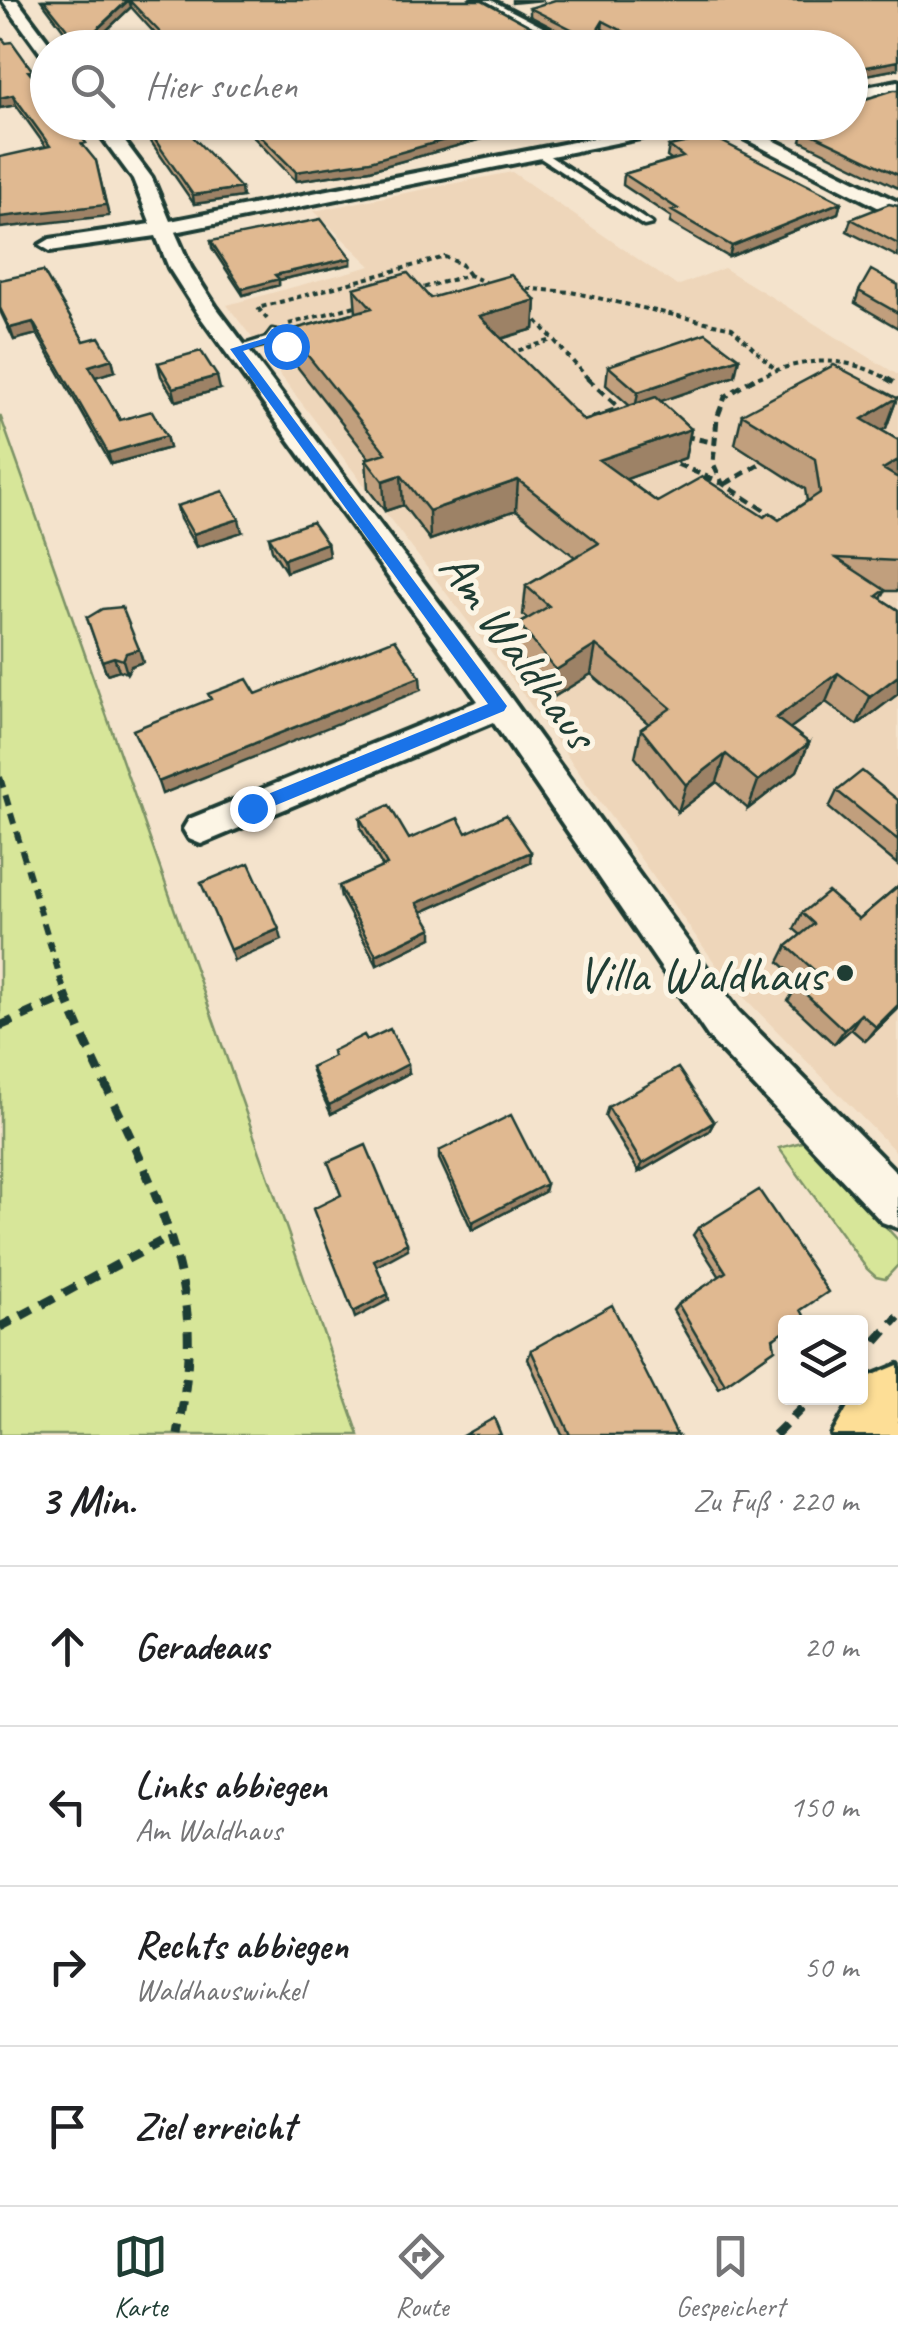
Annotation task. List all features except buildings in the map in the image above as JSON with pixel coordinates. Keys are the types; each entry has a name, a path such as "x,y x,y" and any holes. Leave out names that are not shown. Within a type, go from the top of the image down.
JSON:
{"main road":[{"path":"871,1435 898,1404"}],"street":[{"path":"9,0 32,30"},
{"path":"479,0 540,30"},
{"path":"507,13 526,9"},
{"path":"868,92 898,86"},
{"name":"Am Waldhaus","path":"114,140 142,178 180,268 724,1025 898,1206"},
{"path":"50,244 165,228 614,140"},
{"path":"758,140 898,210"},
{"path":"201,828 498,706"}],"lane":[{"path":"542,154 647,224"},
{"path":"236,349 270,340 276,332"}],"path":[{"path":"362,304 274,328 258,308 445,258 461,264 469,275 496,289"},
{"path":"398,294 469,275"},
{"path":"509,288 571,292 732,328 776,370"},
{"path":"525,307 618,409 634,418"},
{"path":"496,357 552,340"},
{"path":"723,484 712,463 717,418 725,397 743,384 776,370 830,359 870,369 898,384"},
{"path":"563,428 618,409"},
{"path":"677,434 716,444"},
{"path":"723,484 762,462"},
{"path":"677,464 723,484 773,513 799,535"},
{"path":"762,522 773,513"},
{"path":"0,777 3,799 66,997 171,1236 190,1310 192,1346 190,1388 178,1435"},
{"path":"0,1026 66,997"},
{"path":"0,1327 171,1236"},
{"path":"868,1350 898,1318"},
{"path":"776,1435 805,1405"}],"shaded area":[{"path":"512,172 677,286 724,268 898,375 898,1154 727,980 523,694 227,305 371,266 314,211"}],"green space":[{"path":"0,415 48,549 359,1435 0,1435"},
{"path":"806,1141 898,1240 898,1265 885,1279 867,1269 779,1148"}],"place":[{"name":"Villa Waldhaus","path":"845,973"}],"route":[{"path":"252,808 498,706 236,349 270,340 276,332 286,346"}]}
